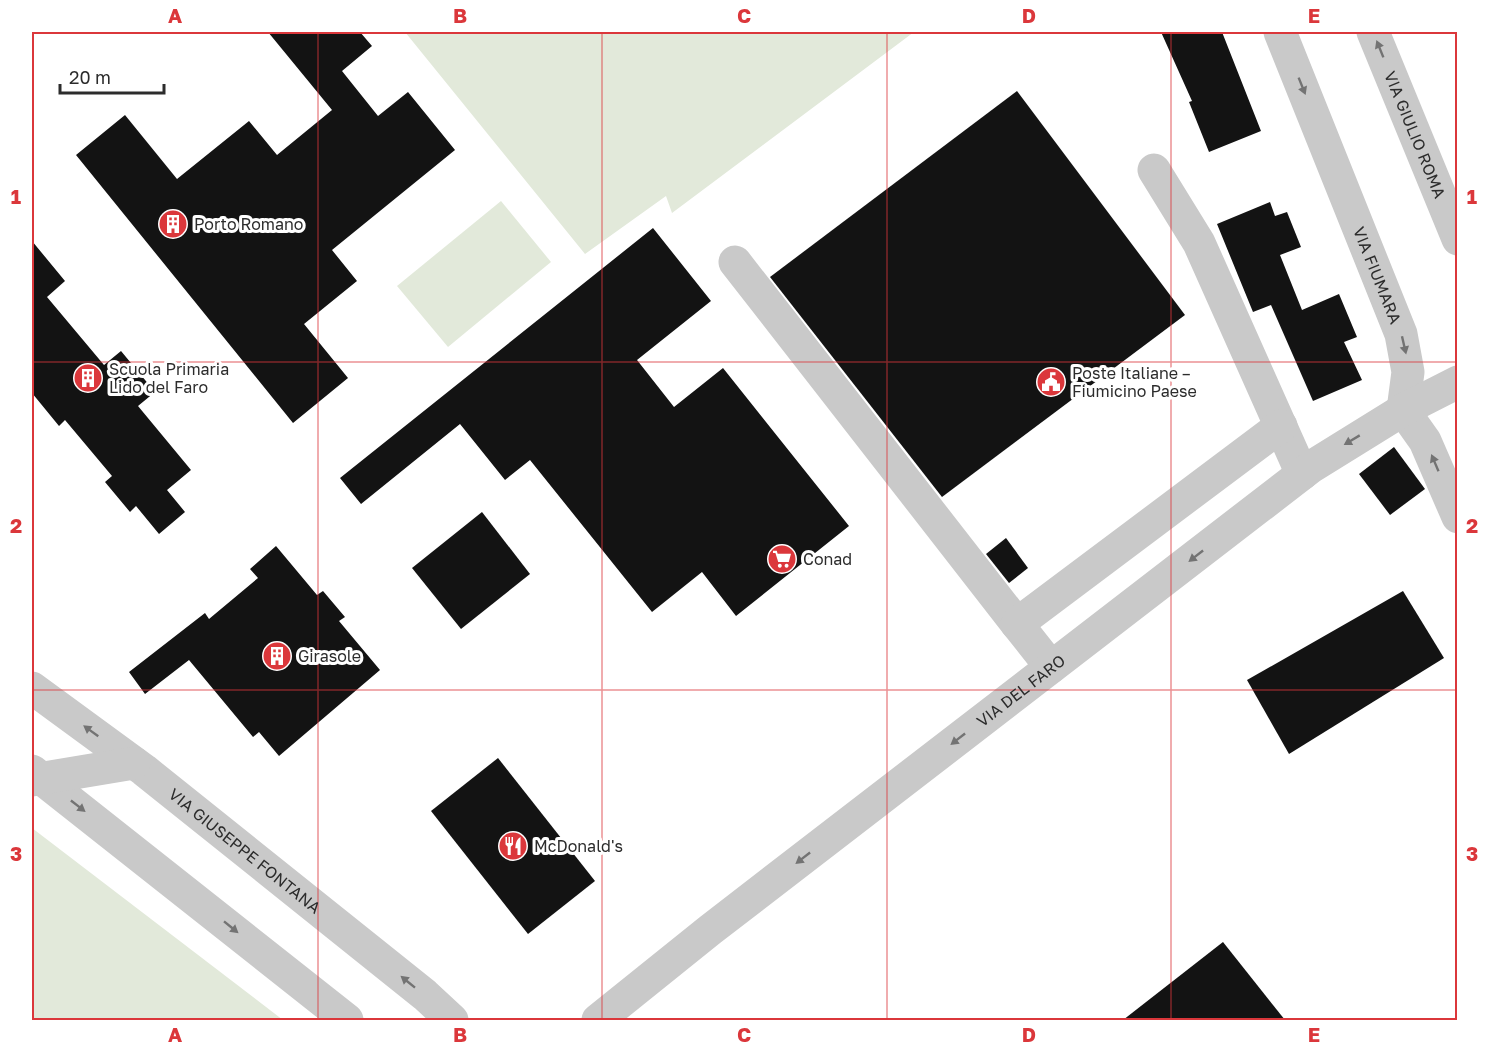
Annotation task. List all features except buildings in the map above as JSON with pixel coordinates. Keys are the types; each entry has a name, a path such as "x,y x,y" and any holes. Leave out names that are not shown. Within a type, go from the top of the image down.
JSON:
{"street":[{"name":"VIA FIUMARA","path":"1280,32 1401,334 1408,372 1403,410"},
{"name":"VIA GIULIO ROMA","path":"1373,32 1458,239"},
{"path":"1154,170 1199,243 1302,474"},
{"path":"735,262 1051,667"},
{"name":"VIA DEL FARO","path":"598,1020 710,930 1302,474 1332,452 1403,410 1458,382"},
{"path":"1403,410 1425,441 1458,517"},
{"path":"1017,624 1281,426"},
{"name":"VIA GIUSEPPE FONTANA","path":"32,688 134,763 425,995 452,1020"},
{"path":"35,776 134,763"},
{"path":"35,776 346,1020"}],"green space":[{"path":"405,32 914,32 672,213 666,196 585,254"},
{"path":"501,201 551,262 448,347 397,286"},
{"path":"32,828 283,1020 32,1020"}],"place":[{"name":"Porto Romano","path":"173,224"},
{"name":"Scuola Primaria Lido del Faro","path":"88,378"},
{"name":"Poste Italiane – Fiumicino Paese","path":"1051,382"},
{"name":"Conad","path":"782,559"},
{"name":"Girasole","path":"277,656"},
{"name":"McDonald's","path":"513,846"}]}
